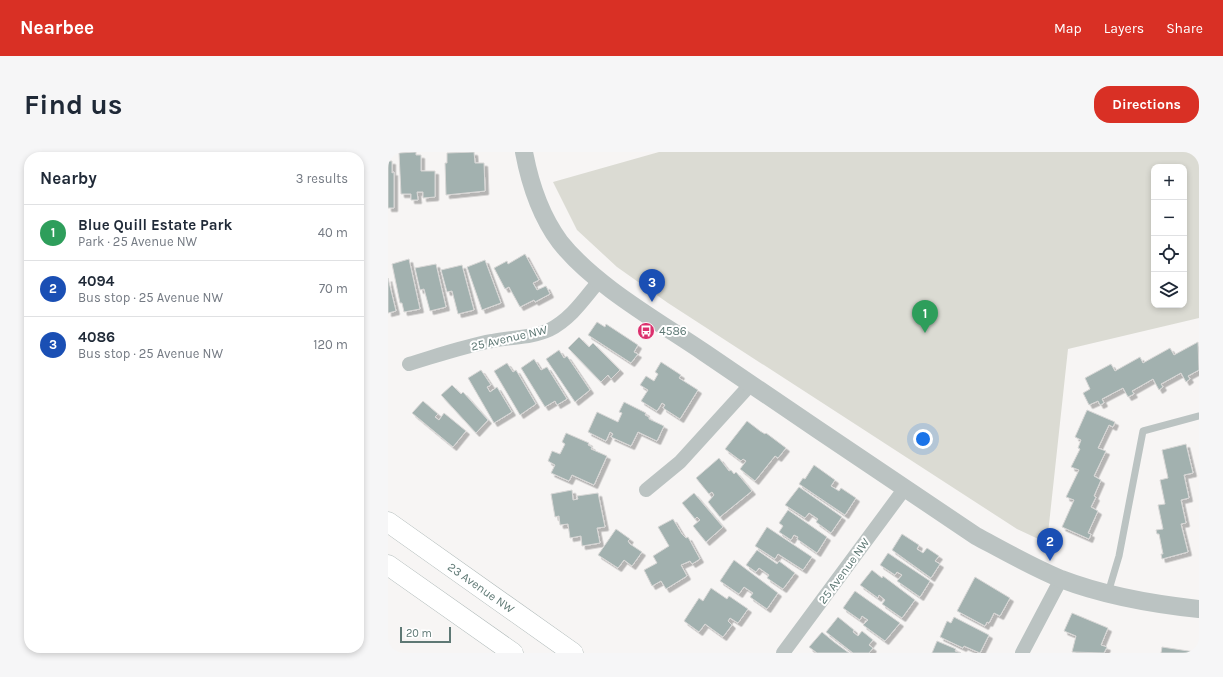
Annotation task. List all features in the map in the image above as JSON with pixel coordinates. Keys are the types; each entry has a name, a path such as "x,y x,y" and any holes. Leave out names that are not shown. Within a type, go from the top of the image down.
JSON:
{"main road":[{"name":"23 Avenue NW","path":"388,522 573,653"},
{"path":"388,565 513,653"}],"street":[{"path":"524,152 529,179 538,203 560,241 575,259 599,281 751,384 983,540 1061,579 1108,594 1199,609"},
{"name":"25 Avenue NW","path":"409,364 490,341 538,334 549,330 574,312 599,281"},
{"path":"646,490 680,462 751,384"},
{"name":"25 Avenue NW","path":"783,653 905,488"},
{"path":"1022,653 1061,579"}],"lane":[{"path":"1108,594 1119,556 1143,431 1199,416"}],"shaded area":[{"path":"659,152 1199,152 1199,318 1068,349 1047,543 1017,529 668,303 617,267 577,230 553,182"}],"building":[{"path":"416,152 416,155 421,155 421,171 435,171 435,197 423,198 423,192 417,192 418,200 411,200 411,194 401,194 399,153"},
{"path":"474,152 475,163 484,163 485,191 446,195 445,163 447,163 447,153"},
{"path":"388,161 392,161 392,173 394,172 394,208 388,208"},
{"path":"525,254 539,280 533,283 537,290 546,286 550,294 535,302 534,300 520,307 509,287 505,289 494,268 507,261 508,264"},
{"path":"409,259 420,309 404,312 402,303 400,303 392,264"},
{"path":"485,260 501,303 482,310 467,267"},
{"path":"436,264 446,307 430,311 424,289 420,290 415,268"},
{"path":"462,265 474,310 458,314 452,291 447,292 441,270"},
{"path":"388,278 396,311 388,313"},
{"path":"597,322 605,327 606,324 638,345 634,352 638,354 631,363 588,335"},
{"path":"579,337 589,347 593,343 620,370 611,379 608,375 601,382 568,348"},
{"path":"1198,342 1199,370 1188,376 1190,379 1186,382 1181,373 1161,384 1163,387 1159,390 1153,379 1132,391 1134,394 1128,397 1123,388 1102,399 1104,403 1100,405 1098,401 1089,405 1083,393 1090,389 1085,378 1111,364 1115,371 1140,357 1143,363 1170,348 1174,355"},
{"path":"559,350 564,358 567,356 590,390 575,402 546,359"},
{"path":"534,359 541,370 547,367 567,399 557,405 555,401 545,407 521,368"},
{"path":"661,362 681,375 679,378 698,390 680,419 663,408 665,405 662,403 657,411 641,401 648,390 640,385 646,376 654,381 658,374 655,372"},
{"path":"507,363 513,372 516,370 536,404 520,415 494,371"},
{"path":"481,370 491,385 487,387 490,392 497,387 512,412 494,423 468,378"},
{"path":"452,385 461,394 463,392 488,420 476,433 441,395"},
{"path":"423,401 438,414 435,417 439,420 444,413 466,431 453,447 412,413"},
{"path":"624,402 646,413 645,415 649,417 649,419 664,426 657,441 638,432 631,446 611,437 613,434 610,432 606,441 588,432 597,412 618,422 622,413 619,412"},
{"path":"1087,410 1115,422 1113,427 1109,425 1098,448 1106,451 1094,476 1101,480 1094,496 1096,497 1091,507 1098,511 1088,533 1091,534 1089,539 1062,527 1074,500 1066,497 1079,470 1071,467 1080,449 1078,448 1081,440 1075,437"},
{"path":"747,421 786,448 778,458 775,456 755,481 740,469 746,461 743,459 741,461 725,449"},
{"path":"566,433 589,443 588,445 592,447 591,449 607,456 594,485 572,475 569,481 551,473 555,465 548,461 552,451 560,454 565,444 562,442"},
{"path":"1186,444 1193,473 1184,475 1189,498 1181,500 1186,523 1181,524 1188,552 1162,559 1161,554 1163,554 1159,534 1157,534 1156,530 1163,529 1158,505 1165,504 1160,480 1168,478 1162,450"},
{"path":"719,458 729,471 731,470 734,474 736,472 752,491 720,517 708,502 714,495 712,492 709,494 696,478"},
{"path":"814,465 835,480 831,486 839,491 841,488 856,498 845,515 799,484 803,478 805,479"},
{"path":"799,487 842,517 831,533 816,522 818,519 809,513 805,518 785,505"},
{"path":"572,490 573,500 578,499 577,496 598,493 605,527 597,528 600,543 582,546 581,536 570,538 568,524 560,525 559,516 555,517 551,494"},
{"path":"694,493 723,527 706,542 693,526 700,520 697,517 695,519 682,503"},
{"path":"788,510 827,537 817,553 797,539 798,537 794,535 791,540 779,532 783,526 779,523"},
{"path":"673,519 682,534 686,538 688,537 700,559 692,564 690,561 681,565 687,576 666,589 661,581 652,586 644,570 657,563 653,556 669,546 658,527"},
{"path":"767,527 812,557 803,570 778,554 775,559 755,546"},
{"path":"616,529 630,539 628,541 630,544 642,552 632,566 624,560 618,568 598,555"},
{"path":"902,534 919,545 917,549 923,553 927,548 939,556 935,561 940,564 931,578 892,550"},
{"path":"757,550 777,564 779,561 795,573 783,589 767,578 769,575 759,568 756,572 746,565"},
{"path":"888,553 930,581 920,597 897,581 902,575 897,572 895,575 880,565"},
{"path":"734,560 778,593 767,609 750,597 753,593 744,587 739,594 720,581"},
{"path":"872,570 882,578 883,576 915,600 902,618 882,604 885,600 879,595 878,598 860,585"},
{"path":"975,577 1010,598 1000,616 994,613 989,623 987,622 985,626 957,611"},
{"path":"711,588 727,599 729,596 748,609 738,623 730,618 728,621 732,625 723,637 705,624 699,632 684,621 699,598 703,601"},
{"path":"855,591 900,623 885,641 863,625 868,620 862,616 860,620 843,608"},
{"path":"1072,613 1108,628 1101,645 1107,647 1104,653 1072,652 1076,636 1064,631"},
{"path":"838,617 854,630 853,632 858,636 862,631 873,640 869,645 873,648 869,653 853,653 826,632"},
{"path":"954,617 989,635 980,653 964,646 963,648 940,637 947,621 951,623"},
{"path":"822,632 849,653 817,653 809,647"},
{"path":"937,641 956,649 955,651 961,653 932,653"},
{"path":"1162,647 1195,652 1196,649 1199,650 1199,653 1161,653"}],"place":[{"name":"4086","path":"652,302"},
{"name":"4586","path":"646,331"},
{"name":"Blue Quill Estate Park","path":"925,333"},
{"name":"4094","path":"1050,561"}]}
